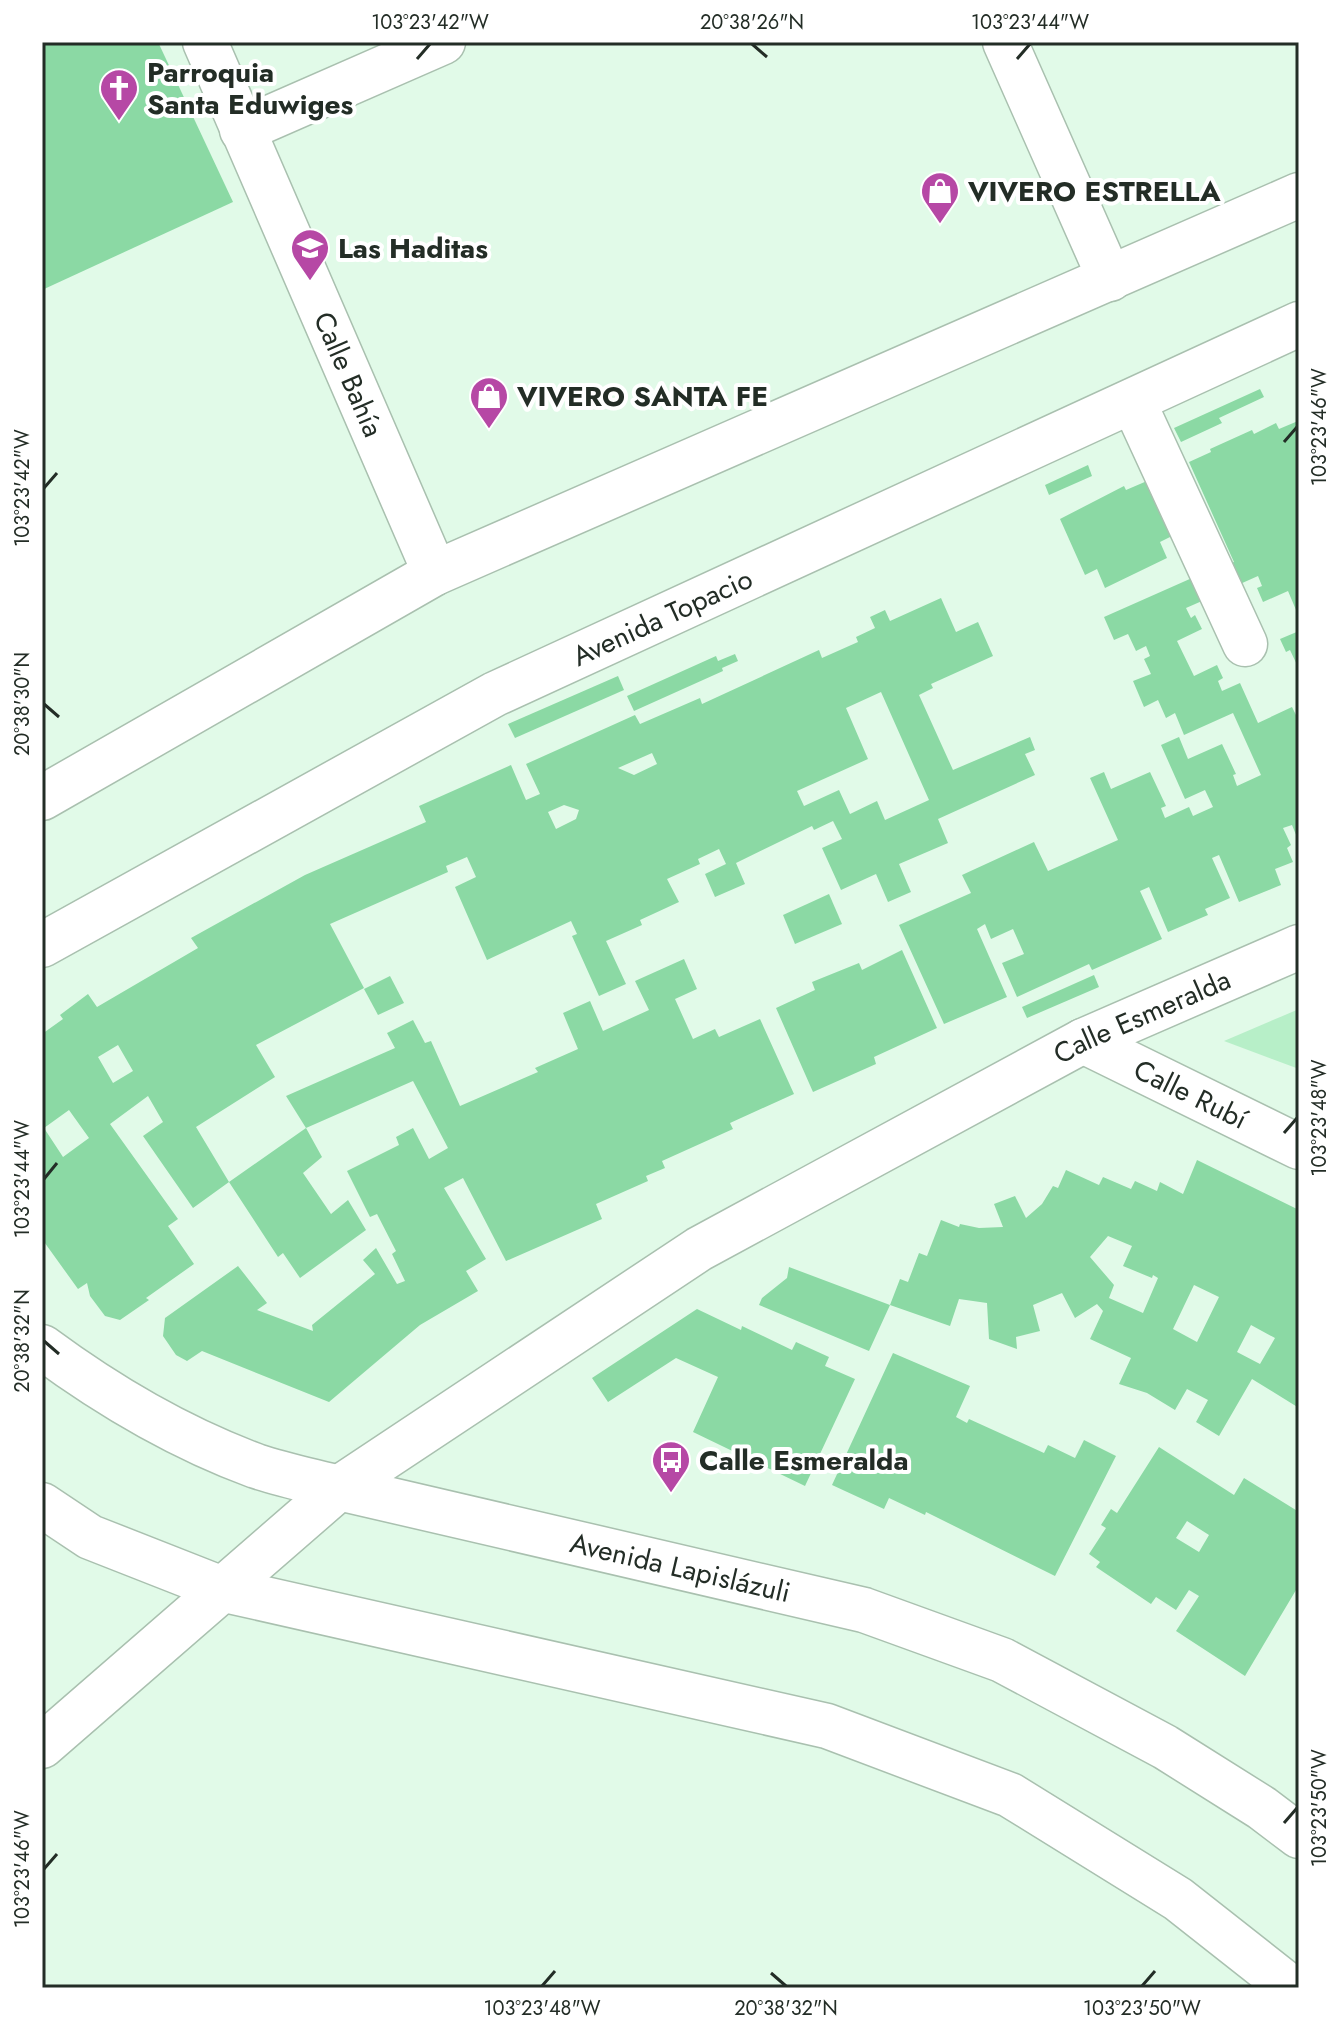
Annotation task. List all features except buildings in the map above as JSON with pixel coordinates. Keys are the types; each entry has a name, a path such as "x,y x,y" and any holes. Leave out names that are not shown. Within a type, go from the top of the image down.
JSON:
{"street":[{"name":"Calle Bahía","path":"205,42 435,573"},
{"path":"242,130 443,42"},
{"path":"1005,42 1110,279"},
{"path":"42,798 435,573 1299,195"},
{"name":"Avenida Topacio","path":"42,945 495,694 1299,324"},
{"path":"1133,401 1245,644"},
{"name":"Calle Esmeralda","path":"42,1746 339,1488 699,1249 1083,1041 1299,947"},
{"name":"Calle Rubí","path":"1083,1041 1299,1147"},
{"name":"Avenida Lapislázuli","path":"42,1347 172,1429 257,1466 339,1488 864,1610 1002,1660 1165,1747 1262,1808 1299,1836"},
{"path":"42,1505 90,1537 225,1590 827,1726 1010,1795 1178,1899 1291,1988"}],"green space":[{"path":"1299,1009 1299,1069 1224,1041"}],"place":[{"name":"Parroquia Santa Eduwiges","path":"119,122"},
{"name":"VIVERO ESTRELLA","path":"940,225"},
{"name":"Las Haditas","path":"310,282"},
{"name":"VIVERO SANTA FE","path":"489,430"},
{"name":"Calle Esmeralda","path":"671,1494"}]}
